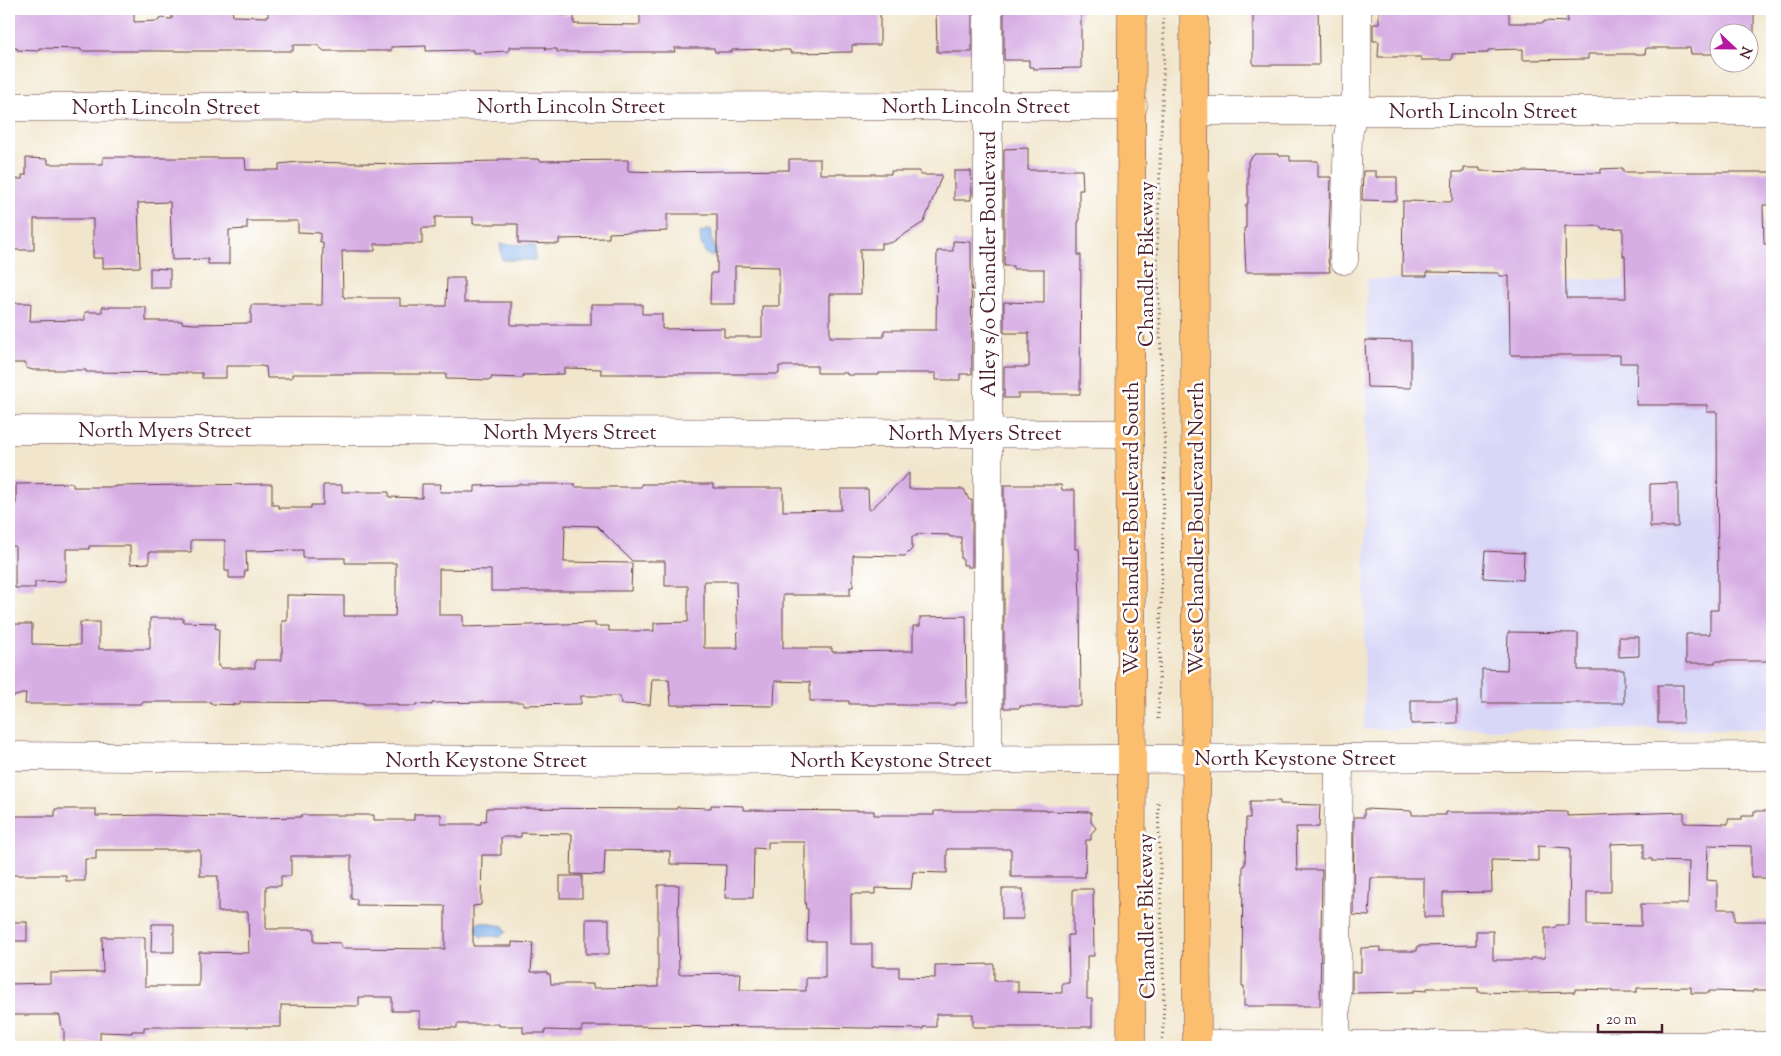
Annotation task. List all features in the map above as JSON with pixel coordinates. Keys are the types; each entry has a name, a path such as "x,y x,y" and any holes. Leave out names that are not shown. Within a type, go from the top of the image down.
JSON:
{"main road":[{"name":"West Chandler Boulevard South","path":"1131,1047 1130,434 1132,9"},
{"name":"West Chandler Boulevard North","path":"1194,9 1197,1046"}],"street":[{"name":"Alley s/o Chandler Boulevard","path":"988,9 988,760"},
{"path":"1344,260 1348,136 1357,90 1357,9"},
{"name":"North Lincoln Street","path":"9,107 1132,106"},
{"name":"North Lincoln Street","path":"1194,112 1772,111"},
{"name":"North Myers Street","path":"9,430 1130,434"},
{"name":"North Keystone Street","path":"9,756 635,761 1772,756"},
{"path":"1336,1045 1339,758"},
{"path":"1197,1046 1772,1046"}],"path":[{"name":"Chandler Bikeway","path":"1158,728 1165,452 1157,255 1164,49 1163,9"},
{"name":"Chandler Bikeway","path":"1158,800 1164,1001 1162,1047"}],"shaded area":[{"path":"1367,279 1772,280 1772,730 1364,729"}],"water":[{"path":"711,229 711,238 717,251 716,255 712,257 703,248 700,234"},
{"path":"500,244 535,245 535,260 502,260"},
{"path":"480,922 503,926 506,932 500,937 481,937 477,932 477,924"}],"building":[{"path":"12,9 134,9 134,22 158,21 161,18 172,19 172,9 232,9 233,16 268,17 268,9 561,9 561,15 574,15 574,24 640,25 640,13 689,12 689,9 880,9 880,45 852,45 852,52 790,53 790,50 769,49 715,52 714,48 674,48 675,52 557,52 557,49 545,49 546,47 509,47 509,51 473,53 473,50 426,51 426,46 391,47 391,51 324,51 317,45 293,45 293,51 81,51 81,49 39,48 39,51 12,48"},
{"path":"936,9 972,9 972,52 937,52"},
{"path":"1004,9 1081,9 1081,68 1033,69 1033,67 1029,67 1029,60 1004,60"},
{"path":"1253,9 1318,9 1319,65 1253,65"},
{"path":"1379,9 1509,9 1509,23 1544,23 1544,21 1567,22 1568,9 1754,9 1754,22 1708,22 1708,54 1691,54 1690,48 1646,48 1645,54 1588,54 1588,59 1523,60 1523,49 1488,50 1488,53 1452,54 1452,60 1421,60 1421,57 1378,57 1379,41 1373,41 1373,24 1379,24"},
{"path":"1028,148 1028,170 1082,170 1083,190 1079,190 1078,222 1078,255 1081,255 1080,394 1018,394 1018,398 1004,398 1004,367 1029,367 1029,333 1004,333 1004,302 1044,303 1044,269 1013,269 1013,266 1004,266 1004,149"},
{"path":"1255,154 1290,156 1290,161 1318,161 1318,177 1331,177 1328,260 1330,272 1246,272 1244,228 1246,228 1246,204 1248,204 1248,161"},
{"path":"103,157 245,158 246,170 279,170 279,164 298,162 409,164 498,161 498,159 539,159 540,161 628,160 628,171 660,172 789,170 789,159 820,159 820,174 891,174 891,171 920,171 920,175 942,175 924,222 891,243 881,243 881,249 860,249 861,294 830,294 830,337 884,337 884,330 936,330 937,251 953,251 953,241 971,242 972,374 960,374 960,380 936,380 936,373 847,375 847,373 817,373 817,366 779,366 779,374 601,374 601,369 564,368 564,374 523,375 523,378 491,377 491,380 446,379 446,374 292,374 292,378 267,378 266,367 226,366 226,378 202,378 202,373 33,370 26,368 26,363 11,363 12,303 31,303 30,321 85,320 85,312 102,312 102,307 146,307 146,321 182,321 182,323 194,324 251,323 251,305 322,305 323,242 320,242 320,233 298,232 298,221 247,221 247,229 229,230 229,264 208,264 208,259 172,260 170,202 138,203 140,267 103,268 103,258 93,258 93,219 34,219 34,250 12,250 12,179 22,179 22,175 26,175 26,158 48,159 48,164 103,164","holes":["667,214 717,214 717,273 711,273 710,304 735,304 735,266 779,267 779,306 762,306 762,337 724,337 724,328 662,329 662,314 642,314 642,304 591,304 591,325 511,325 511,302 464,302 464,278 447,278 446,306 400,306 400,298 344,298 343,296 342,251 375,251 375,244 422,244 422,228 435,228 435,217 473,217 473,224 518,224 518,243 559,244 559,239 609,238 609,233 667,231"]},
{"path":"1464,168 1480,168 1480,171 1601,173 1601,169 1623,168 1623,172 1772,172 1772,205 1763,205 1764,244 1772,244 1772,661 1686,663 1686,634 1710,634 1710,610 1718,610 1717,412 1707,412 1707,405 1636,405 1637,363 1620,363 1620,355 1510,355 1509,276 1499,276 1499,273 1427,272 1427,276 1402,276 1403,201 1452,202 1453,172 1464,172","holes":["1565,226 1600,226 1601,229 1623,228 1626,298 1566,298"]},
{"path":"954,171 971,171 971,200 954,200"},
{"path":"1363,171 1376,171 1376,177 1397,177 1397,201 1362,200"},
{"path":"150,268 170,269 170,288 150,288"},
{"path":"1365,340 1411,341 1411,388 1367,387"},
{"path":"909,473 909,489 964,489 969,500 972,500 972,567 963,565 963,560 961,559 961,537 950,537 949,535 917,534 917,536 912,536 912,549 905,556 853,555 853,587 850,587 850,595 783,595 783,648 832,648 832,652 913,651 913,626 920,626 920,617 966,616 967,703 956,703 956,705 868,705 849,704 849,701 810,701 810,682 775,681 774,706 671,705 669,679 652,679 650,705 621,704 620,696 581,696 581,704 523,705 523,702 487,702 432,703 432,705 416,704 416,706 364,703 240,702 240,705 211,704 211,702 25,704 26,693 11,697 11,635 13,635 13,624 32,624 32,644 80,645 80,622 99,622 99,649 150,649 150,618 183,618 183,622 216,623 215,628 219,629 218,666 220,668 255,668 255,660 282,660 282,621 287,621 287,595 344,596 344,616 395,616 396,596 396,563 345,563 345,558 303,558 303,550 246,551 247,571 245,571 244,578 229,578 229,571 225,571 225,540 191,540 191,552 149,552 149,563 130,564 130,546 89,546 89,549 66,549 66,581 35,582 35,588 15,588 15,546 9,546 9,504 16,504 16,484 73,483 73,487 115,487 272,484 272,505 278,505 279,508 311,508 311,505 323,505 323,485 342,485 342,492 389,492 389,497 422,498 422,484 441,484 440,492 475,492 475,486 517,484 575,484 575,487 641,487 641,484 713,484 713,488 783,488 783,511 841,510 841,489 868,489 869,511","holes":["565,525 597,526 632,561 665,561 665,586 688,586 688,622 654,623 654,631 609,631 609,626 595,626 595,623 463,627 463,615 439,615 439,569 491,570 491,591 631,591 632,563 564,562","704,581 736,581 738,648 704,648"]},
{"path":"1678,483 1678,527 1650,527 1650,484"},
{"path":"1004,485 1061,485 1062,490 1075,490 1075,549 1078,549 1080,597 1081,706 1020,706 1020,708 1004,708"},
{"path":"1485,551 1524,553 1523,580 1483,578"},
{"path":"1508,632 1578,633 1578,670 1624,670 1624,703 1482,703 1482,669 1507,670"},
{"path":"1619,637 1639,637 1639,656 1619,657"},
{"path":"1658,685 1683,685 1683,723 1658,723"},
{"path":"1411,700 1457,700 1457,723 1411,724"},
{"path":"1250,801 1280,801 1280,804 1320,805 1319,827 1296,827 1297,870 1322,870 1320,1006 1244,1006 1244,986 1242,986 1243,865 1245,865 1246,818 1250,818"},
{"path":"711,805 743,806 743,810 874,811 874,815 934,815 934,811 977,810 1091,812 1091,822 1096,828 1091,834 1091,840 1086,840 1085,877 1011,877 1011,849 947,849 947,873 913,872 911,889 875,888 875,894 851,894 851,944 872,944 872,967 899,967 899,977 935,978 935,965 994,964 994,981 1018,981 1018,992 1062,993 1062,983 1069,983 1068,935 1073,935 1073,889 1093,889 1094,956 1087,956 1087,999 1092,999 1092,1027 973,1027 973,1014 936,1014 936,1027 923,1027 923,1029 582,1026 582,1031 545,1030 545,1033 523,1033 523,1026 499,1026 499,1024 457,1024 457,1028 420,1027 420,1011 392,1011 392,997 359,997 359,1006 281,1005 281,1027 144,1027 144,1031 132,1031 132,1033 100,1032 100,1043 64,1043 64,1029 62,1029 59,1015 9,1015 9,984 50,983 50,973 103,972 102,937 145,937 145,986 199,986 199,952 249,953 248,912 218,912 218,876 200,876 200,850 96,850 96,859 85,859 85,881 66,881 66,875 9,875 9,816 55,816 55,809 96,809 96,816 154,815 256,818 301,817 301,815 374,815 374,820 414,820 414,814 441,814 441,824 481,824 481,821 486,821 487,808 711,808","holes":["521,833 572,834 571,874 604,875 605,850 670,851 670,864 726,865 725,898 753,898 754,848 768,849 768,842 805,842 805,902 806,909 808,909 807,941 825,941 825,978 806,978 806,991 740,990 741,973 679,974 679,885 658,885 658,987 593,988 593,984 551,984 550,974 547,974 547,972 531,972 533,943 512,942 512,946 473,946 473,906 481,905 482,855 501,855 501,837 521,837","291,856 351,856 351,899 357,899 357,905 445,906 445,949 341,948 341,943 314,942 314,929 266,929 266,886 281,886 281,876 291,876"]},
{"path":"1364,809 1412,811 1412,815 1446,815 1446,812 1523,811 1567,812 1567,816 1684,812 1684,823 1728,824 1728,819 1742,819 1742,816 1754,816 1754,811 1772,811 1772,878 1751,878 1751,846 1708,845 1707,880 1717,881 1717,909 1735,909 1735,921 1772,921 1772,990 1691,993 1691,987 1637,988 1637,992 1575,989 1575,992 1529,993 1478,992 1478,988 1427,988 1427,991 1414,990 1414,992 1352,993 1352,972 1361,972 1361,948 1380,947 1380,951 1417,951 1417,946 1476,945 1476,931 1493,931 1493,960 1530,960 1531,958 1545,958 1545,928 1569,925 1570,848 1538,846 1538,861 1491,860 1492,892 1443,893 1443,917 1424,917 1424,878 1371,878 1369,916 1353,915 1354,817 1364,817","holes":["1644,843 1644,859 1689,862 1688,904 1641,904 1641,926 1587,925 1587,892 1611,892 1611,844"]},
{"path":"560,876 582,876 582,898 560,898"},
{"path":"1002,889 1023,889 1023,919 1002,919"},
{"path":"586,919 609,919 609,954 586,954"},
{"path":"9,922 27,922 27,941 9,941"},
{"path":"152,924 174,924 174,952 151,952"}]}
